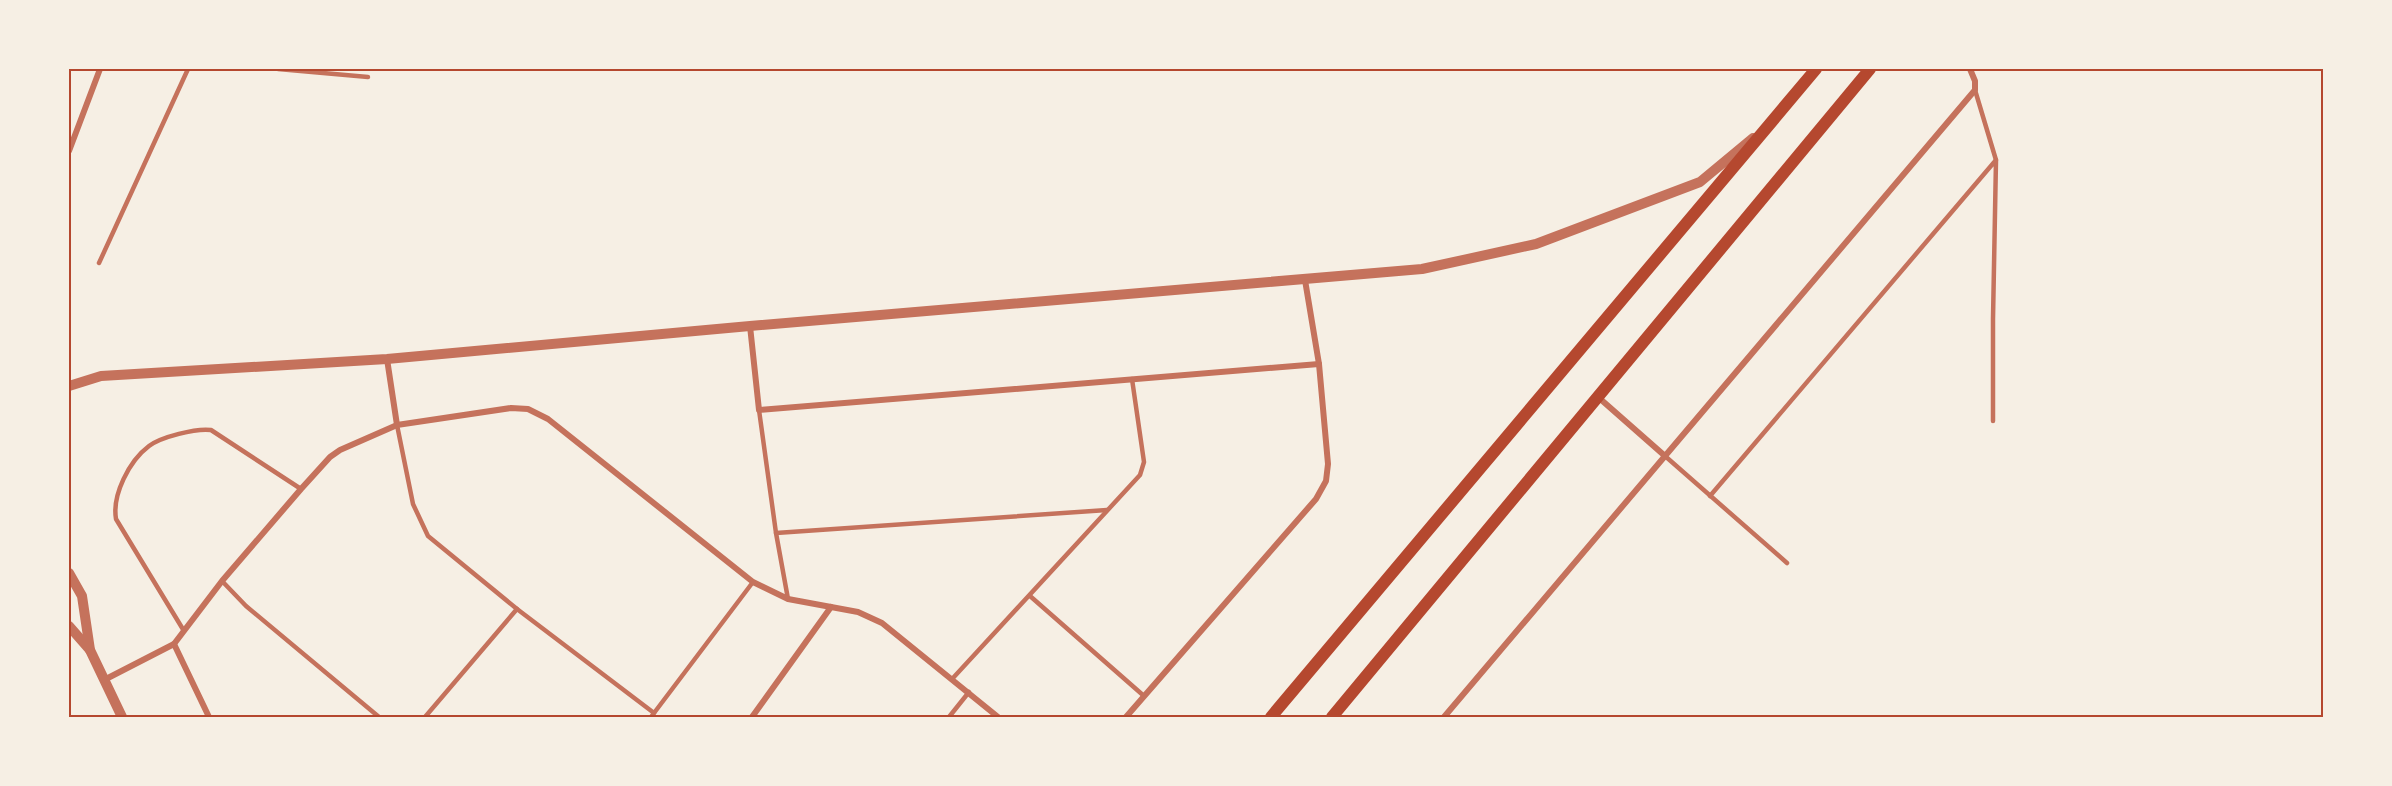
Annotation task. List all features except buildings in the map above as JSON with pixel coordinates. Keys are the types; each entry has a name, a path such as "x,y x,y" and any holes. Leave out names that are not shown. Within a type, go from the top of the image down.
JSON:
{"main road":[{"path":"1271,717 1573,355 1816,69"},
{"path":"1332,717 1870,69"}],"street":[{"path":"69,151 100,69"},
{"path":"1444,717 1975,90 1975,81 1970,69"},
{"path":"69,386 102,376 387,359 1422,269 1536,244 1700,182 1772,123"},
{"path":"1126,717 1316,498 1326,481 1328,464 1319,364 1305,280"},
{"path":"750,326 759,410 1319,364"},
{"path":"387,359 397,425"},
{"path":"1598,397 1665,456"},
{"path":"104,680 174,644 222,581 301,489 330,457 340,450 397,425 511,408 528,409 548,419 753,582 788,598 858,612 882,623 953,678 998,717"},
{"path":"69,573 82,596 90,650"},
{"path":"752,717 831,607"},
{"path":"69,626 90,650 122,717"},
{"path":"174,644 209,717"}],"lane":[{"path":"99,263 188,69"},
{"path":"278,69 368,77"},
{"path":"1975,90 1996,159 1993,421"},
{"path":"1710,496 1996,159"},
{"path":"953,678 1140,475 1144,462 1132,379"},
{"path":"759,410 776,533 788,598"},
{"path":"397,425 413,504 428,536 652,715 753,582"},
{"path":"184,631 116,519 114,507 118,490 138,457 156,442 200,428 211,430 301,489"},
{"path":"1665,456 1786,563"},
{"path":"776,533 1107,510"},
{"path":"222,581 246,606 379,717"},
{"path":"1030,596 1144,696"},
{"path":"425,717 517,609"},
{"path":"949,717 969,692"}]}
